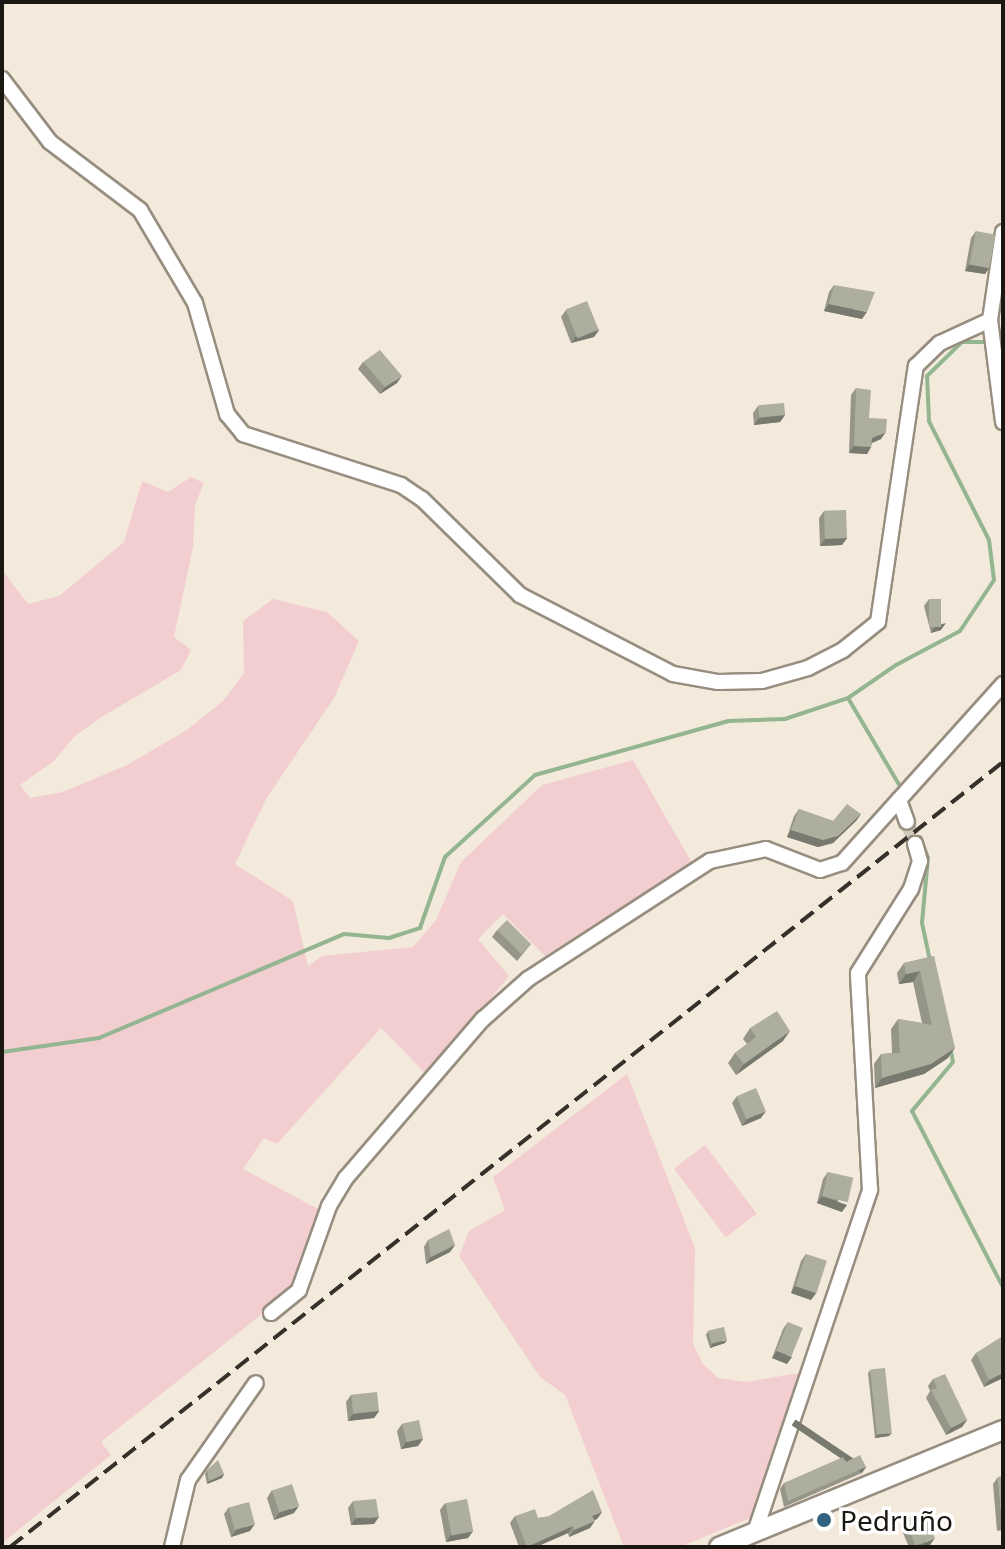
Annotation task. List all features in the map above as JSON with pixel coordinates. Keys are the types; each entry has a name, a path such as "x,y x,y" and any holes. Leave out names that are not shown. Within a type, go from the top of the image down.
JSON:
{"street":[{"path":"2,79 50,142 140,210 195,303 227,414 243,434 401,485 422,499 520,595 673,674 718,682 762,681 808,668 843,650 878,622 916,366 940,343 992,326"},
{"path":"1003,232 992,326 1003,422"},
{"path":"271,1313 299,1290 329,1206 346,1178 483,1019 528,979 710,861 766,849 820,870 842,863 1003,684"},
{"path":"899,800 907,822"},
{"path":"755,1532 870,1190 858,973 911,889 920,861 915,844"},
{"path":"172,1547 188,1480 256,1383"},
{"path":"719,1547 1003,1430"}],"shaded area":[{"path":"191,477 204,483 195,505 193,547 174,637 191,650 181,670 75,736 54,761 20,785 30,798 63,792 127,765 187,730 223,701 244,673 243,621 273,599 327,612 359,641 334,698 266,799 235,864 293,901 308,966 322,956 413,947 436,920 461,862 542,785 633,760 692,863 545,956 503,914 478,939 509,976 428,1076 381,1028 277,1144 264,1138 243,1169 320,1210 291,1291 101,1442 111,1455 2,1543 2,570 28,604 59,596 124,542 142,481 168,492"},
{"path":"627,1074 695,1248 693,1344 703,1364 718,1378 746,1382 799,1373 750,1518 680,1547 624,1547 565,1395 540,1377 459,1256 469,1231 505,1210 493,1177"},
{"path":"705,1145 757,1214 726,1237 674,1168"}],"building":[{"path":"976,231 996,235 989,268 970,264"},
{"path":"834,285 875,292 867,312 829,304"},
{"path":"587,301 599,330 577,338 566,310"},
{"path":"380,350 402,376 385,387 363,362"},
{"path":"856,388 871,390 869,418 887,419 886,432 872,438 871,447 854,446"},
{"path":"784,403 785,415 759,417 758,405"},
{"path":"846,510 847,538 825,539 824,511"},
{"path":"929,599 941,599 941,627 929,627"},
{"path":"847,804 861,814 838,836 823,840 791,830 799,809 833,821"},
{"path":"507,920 531,944 521,954 497,930"},
{"path":"934,956 955,1048 931,1064 882,1078 881,1054 900,1053 898,1019 932,1025 920,971 906,974 904,963"},
{"path":"777,1011 790,1031 744,1064 735,1053 756,1037 750,1028"},
{"path":"756,1088 766,1111 746,1119 737,1096"},
{"path":"828,1172 853,1178 848,1202 822,1196"},
{"path":"449,1229 455,1245 431,1257 428,1240"},
{"path":"806,1254 827,1261 816,1293 795,1286"},
{"path":"788,1322 803,1328 791,1357 776,1351"},
{"path":"724,1327 727,1340 711,1343 708,1331"},
{"path":"1001,1337 1003,1373 989,1380 976,1353"},
{"path":"885,1368 892,1433 877,1434 870,1370"},
{"path":"945,1374 967,1420 951,1428 931,1390 937,1388 933,1379"},
{"path":"377,1392 379,1411 353,1414 351,1395"},
{"path":"419,1420 423,1439 406,1442 402,1424"},
{"path":"860,1455 866,1467 788,1501 784,1483 843,1457 846,1462"},
{"path":"218,1460 224,1474 209,1481 207,1470"},
{"path":"1003,1476 1003,1524 1002,1524 998,1477"},
{"path":"292,1484 299,1506 279,1512 272,1490"},
{"path":"593,1490 602,1512 592,1516 595,1521 574,1530 573,1526 527,1547 515,1516 535,1509 538,1518 549,1516"},
{"path":"376,1499 379,1517 356,1518 353,1501"},
{"path":"467,1499 473,1531 452,1536 445,1503"},
{"path":"249,1502 255,1524 235,1530 229,1507"},
{"path":"924,1511 935,1538 915,1546 905,1519"}],"waterway":[{"path":"2,1052 99,1038 344,934 389,938 420,928 445,857 535,775 728,721 785,719 848,698 896,665 960,631 994,580 989,540 929,421 927,376 962,342 988,342"},
{"path":"848,698 901,788"},
{"path":"920,837 928,858 922,923 930,960"},
{"path":"951,1051 953,1062 912,1111 1003,1287"}],"tunnel":[{"path":"907,822 915,844"}],"railway":[{"path":"10,1547 1003,762"}],"place":[{"name":"Pedruño","path":"824,1520"}]}
